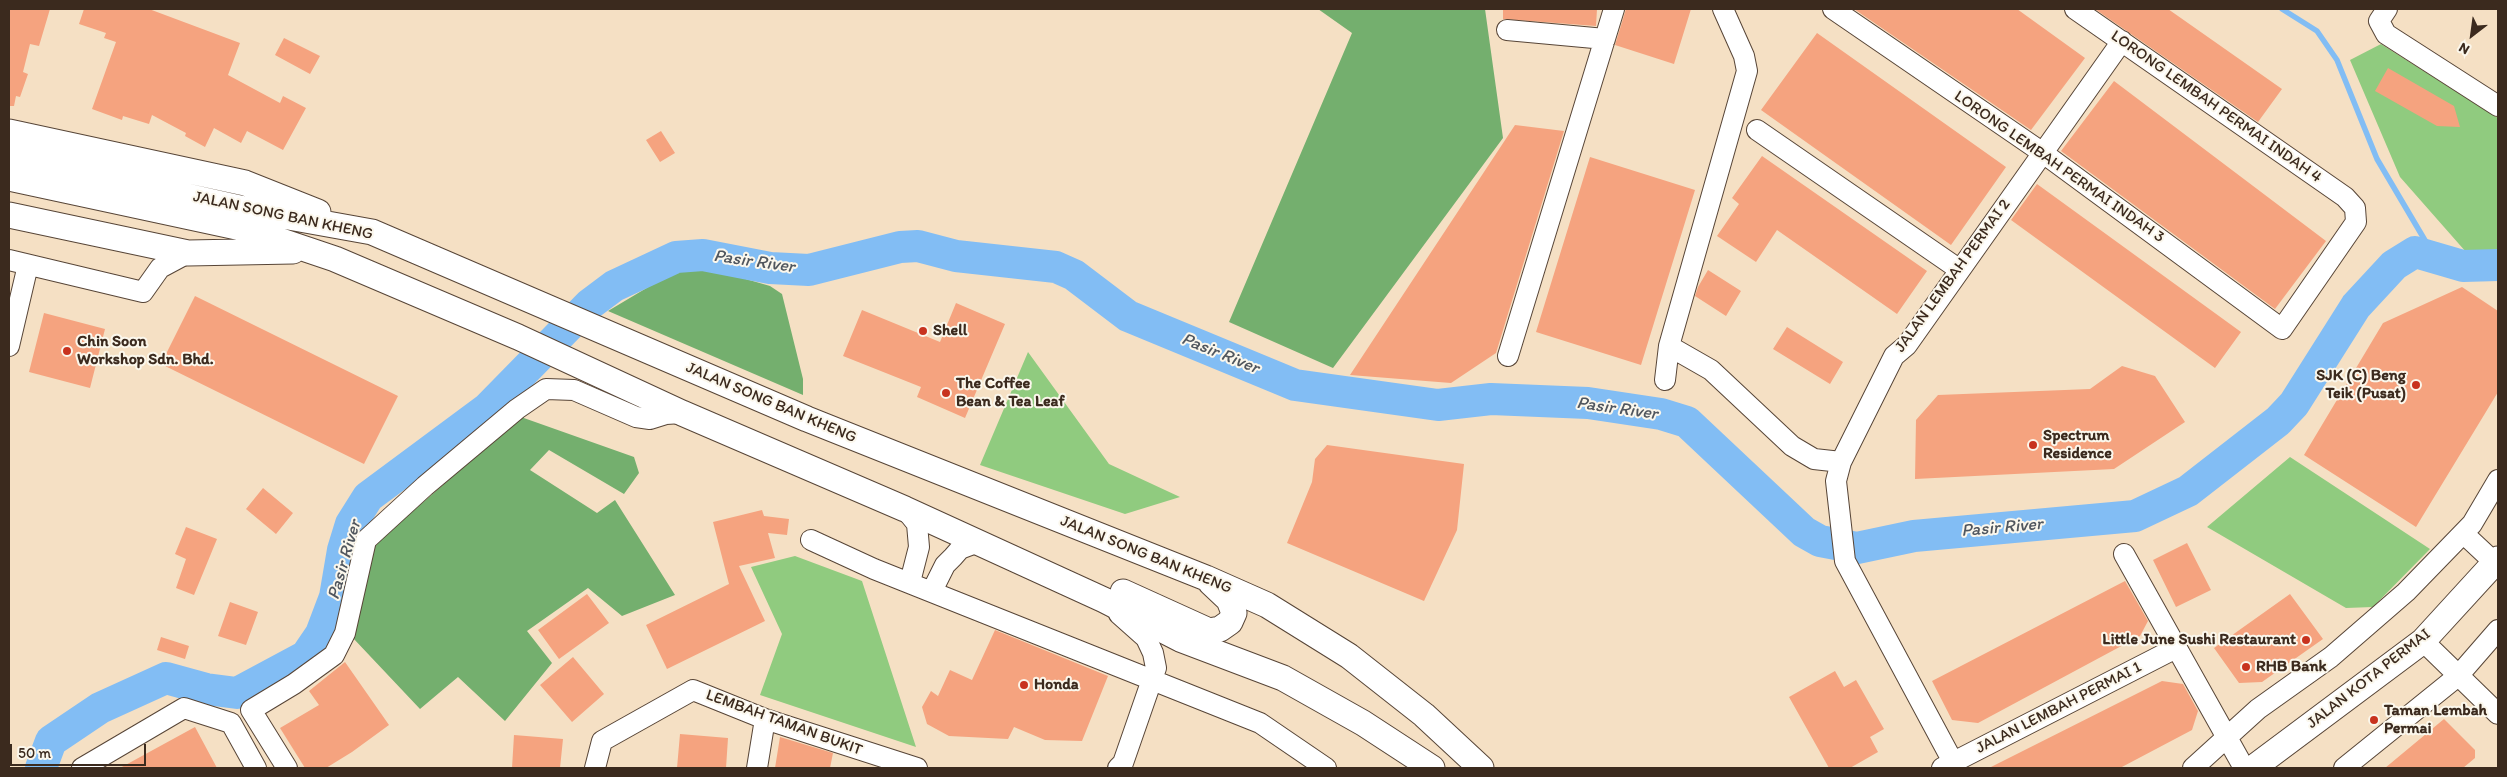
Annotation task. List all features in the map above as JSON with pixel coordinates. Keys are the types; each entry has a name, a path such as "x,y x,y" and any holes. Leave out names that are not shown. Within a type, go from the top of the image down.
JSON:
{"main road":[{"path":"9,132 245,183 372,232"},
{"name":"JALAN SONG BAN KHENG","path":"9,156 245,219 314,251 518,336 682,413 905,509 1104,600 1180,639 1283,678 1363,723 1432,768"},
{"name":"JALAN SONG BAN KHENG","path":"9,178 245,219 372,232 816,422 1206,578 1267,605 1349,656 1424,715 1481,768"},
{"path":"9,215 188,253 314,251"},
{"path":"948,530 965,526 986,531 1209,631 1220,629 1230,622 1234,613 1229,600 1206,578"},
{"name":"JALAN KOTA PERMAI","path":"2254,768 2423,640 2496,561"}],"street":[{"path":"1508,356 1614,9"},
{"path":"1665,380 1669,346 1747,71 1744,56 1723,9"},
{"name":"LORONG LEMBAH PERMAI INDAH 3","path":"1833,9 2043,153 2282,329"},
{"name":"LORONG LEMBAH PERMAI INDAH 4","path":"2075,9 2345,197 2355,208 2356,222 2282,329"},
{"path":"2387,9 2379,21 2386,34 2498,106"},
{"path":"1507,30 1605,39"},
{"name":"JALAN LEMBAH PERMAI 2","path":"1947,765 1845,561 1836,482 1841,462 1894,356 1907,345 2122,41"},
{"path":"1757,130 1960,270"},
{"path":"145,245 160,268"},
{"path":"9,346 18,263 143,292 160,268 188,253"},
{"path":"1669,346 1710,370 1792,446 1814,459 1841,462"},
{"path":"288,768 251,710 294,684 334,655 345,632 366,540 517,409 546,389 574,390 636,417 650,419 666,414 682,413"},
{"path":"2193,768 2258,709 2330,657 2406,592 2464,534 2498,480"},
{"path":"905,509 917,524 919,547 910,582"},
{"path":"2464,534 2496,561"},
{"path":"811,540 874,569 1260,723 1326,768"},
{"path":"932,591 946,565 956,553 976,543"},
{"path":"2124,554 2244,768"},
{"path":"1104,600 1146,638 1153,653 1156,668 1123,763 1118,768"},
{"path":"2344,768 2458,676 2498,630"},
{"path":"2423,640 2498,714"},
{"name":"JALAN LEMBAH PERMAI 1","path":"1947,765 2176,648"},
{"name":"LEMBAH TAMAN BUKIT","path":"595,768 602,741 693,690 765,719 917,768"},
{"path":"82,768 184,708 231,723 256,768"},
{"path":"758,768 765,719"}],"green space":[{"path":"1318,9 1485,9 1503,138 1333,368 1229,322 1352,33"},
{"path":"2381,44 2498,118 2498,251 2466,252 2400,177 2350,60"},
{"path":"690,268 725,273 770,286 782,294 803,379 803,395 608,311 660,280"},
{"path":"1028,352 1109,464 1180,497 1125,514 980,465"},
{"path":"521,417 634,457 639,473 624,494 549,450 530,470 597,513 615,500 675,595 622,616 588,588 527,631 552,663 505,721 458,677 420,709 353,638 374,545"},
{"path":"2290,457 2430,549 2373,607 2346,608 2207,527"},
{"path":"795,556 862,581 916,747 760,695 782,634 751,567"}],"building":[{"path":"9,9 50,9 39,46 30,44 23,72 28,74 20,97 16,96 14,106 9,106"},
{"path":"84,9 149,9 240,43 228,75 280,103 283,96 306,108 283,150 247,131 241,143 214,128 205,147 185,136 186,133 152,115 149,124 123,116 122,120 92,109 116,42 104,38 106,33 79,24"},
{"path":"1503,9 1597,9 1596,26 1503,19"},
{"path":"1626,9 1691,9 1674,64 1615,45"},
{"path":"1854,9 2017,9 2085,58 2031,130"},
{"path":"2095,9 2168,9 2282,89 2258,122"},
{"path":"1817,33 2006,167 1951,245 1761,110"},
{"path":"284,38 320,56 310,74 275,55"},
{"path":"2388,68 2454,106 2460,127 2437,126 2375,91"},
{"path":"2114,81 2326,241 2275,309 2061,151"},
{"path":"1515,125 1564,131 1496,353 1451,383 1350,375"},
{"path":"661,131 675,153 660,162 646,140"},
{"path":"1762,156 1927,271 1897,314 1777,230 1756,262 1717,236 1739,204 1732,198"},
{"path":"1590,157 1695,190 1641,365 1536,332"},
{"path":"2037,184 2241,332 2215,368 2011,220"},
{"path":"1708,270 1741,291 1726,316 1695,296"},
{"path":"2462,287 2498,311 2498,392 2416,527 2304,455 2383,323"},
{"path":"195,296 398,396 364,464 161,364"},
{"path":"956,303 1005,324 965,418 917,397 921,387 843,356 862,310 940,342"},
{"name":"Chin Soon Workshop Sdn. Bhd.","path":"44,313 105,329 90,388 29,372"},
{"path":"1787,327 1843,362 1830,384 1773,349"},
{"name":"Spectrum Residence","path":"2122,366 2155,376 2185,422 2114,469 1915,479 1916,420 1938,395 2090,389"},
{"path":"1327,445 1464,464 1457,530 1424,601 1287,543 1312,482 1315,459"},
{"path":"263,488 293,513 276,534 246,509"},
{"path":"762,510 764,516 789,519 787,535 768,533 775,558 739,566 765,621 667,669 646,625 729,584 713,522"},
{"path":"186,527 217,539 194,595 176,588 186,559 175,554"},
{"path":"2187,543 2211,590 2176,607 2153,560"},
{"path":"2125,581 2148,621 2140,636 1978,723 1952,720 1932,681"},
{"path":"587,594 609,623 559,659 538,630"},
{"path":"2290,594 2323,639 2262,682 2239,683 2214,648"},
{"path":"230,602 258,612 246,645 218,636"},
{"name":"Honda","path":"995,630 1108,676 1082,741 1045,740 1014,727 1008,739 949,736 927,724 922,707 931,691 938,696 950,670 972,680"},
{"path":"161,637 189,646 185,659 157,650"},
{"path":"573,657 604,694 572,722 540,685"},
{"path":"345,662 389,725 326,768 305,768 280,728 319,705 309,691"},
{"path":"1835,671 1844,687 1856,680 1884,729 1870,737 1878,752 1850,768 1829,768 1789,697"},
{"path":"2162,681 2183,684 2198,711 2192,730 2120,768 1989,768"},
{"path":"2444,719 2475,750 2475,758 2463,768 2385,768"},
{"path":"195,727 217,768 120,768"},
{"path":"680,734 728,738 726,768 677,768"},
{"path":"514,735 563,739 560,768 512,768"},
{"path":"780,737 833,753 830,768 775,768"}],"waterway":[{"path":"2282,9 2317,31 2337,60 2377,159 2436,259"},
{"name":"Pasir River","path":"41,768 51,741 100,708 166,678 206,689 237,693 306,656 321,634 335,597 343,550 351,524 368,497 488,408 590,304 614,286 676,257 703,255 770,268 809,270 900,247 918,246 956,256 1056,267 1074,275 1128,316 1295,385 1438,405 1491,399 1588,403 1661,414 1687,422 1804,532 1820,541 1857,548 1914,536 2135,516 2188,491 2278,421 2294,404 2356,306 2394,265 2415,252 2463,266 2498,265"}],"place":[{"name":"Shell","path":"923,331"},
{"name":"Chin Soon Workshop Sdn. Bhd.","path":"67,351"},
{"name":"SJK (C) Beng Teik (Pusat)","path":"2416,385"},
{"name":"The Coffee Bean & Tea Leaf","path":"946,393"},
{"name":"Spectrum Residence","path":"2033,445"},
{"name":"Little June Sushi Restaurant","path":"2306,640"},
{"name":"RHB Bank","path":"2246,667"},
{"name":"Honda","path":"1024,685"},
{"name":"Taman Lembah Permai","path":"2374,720"}]}
